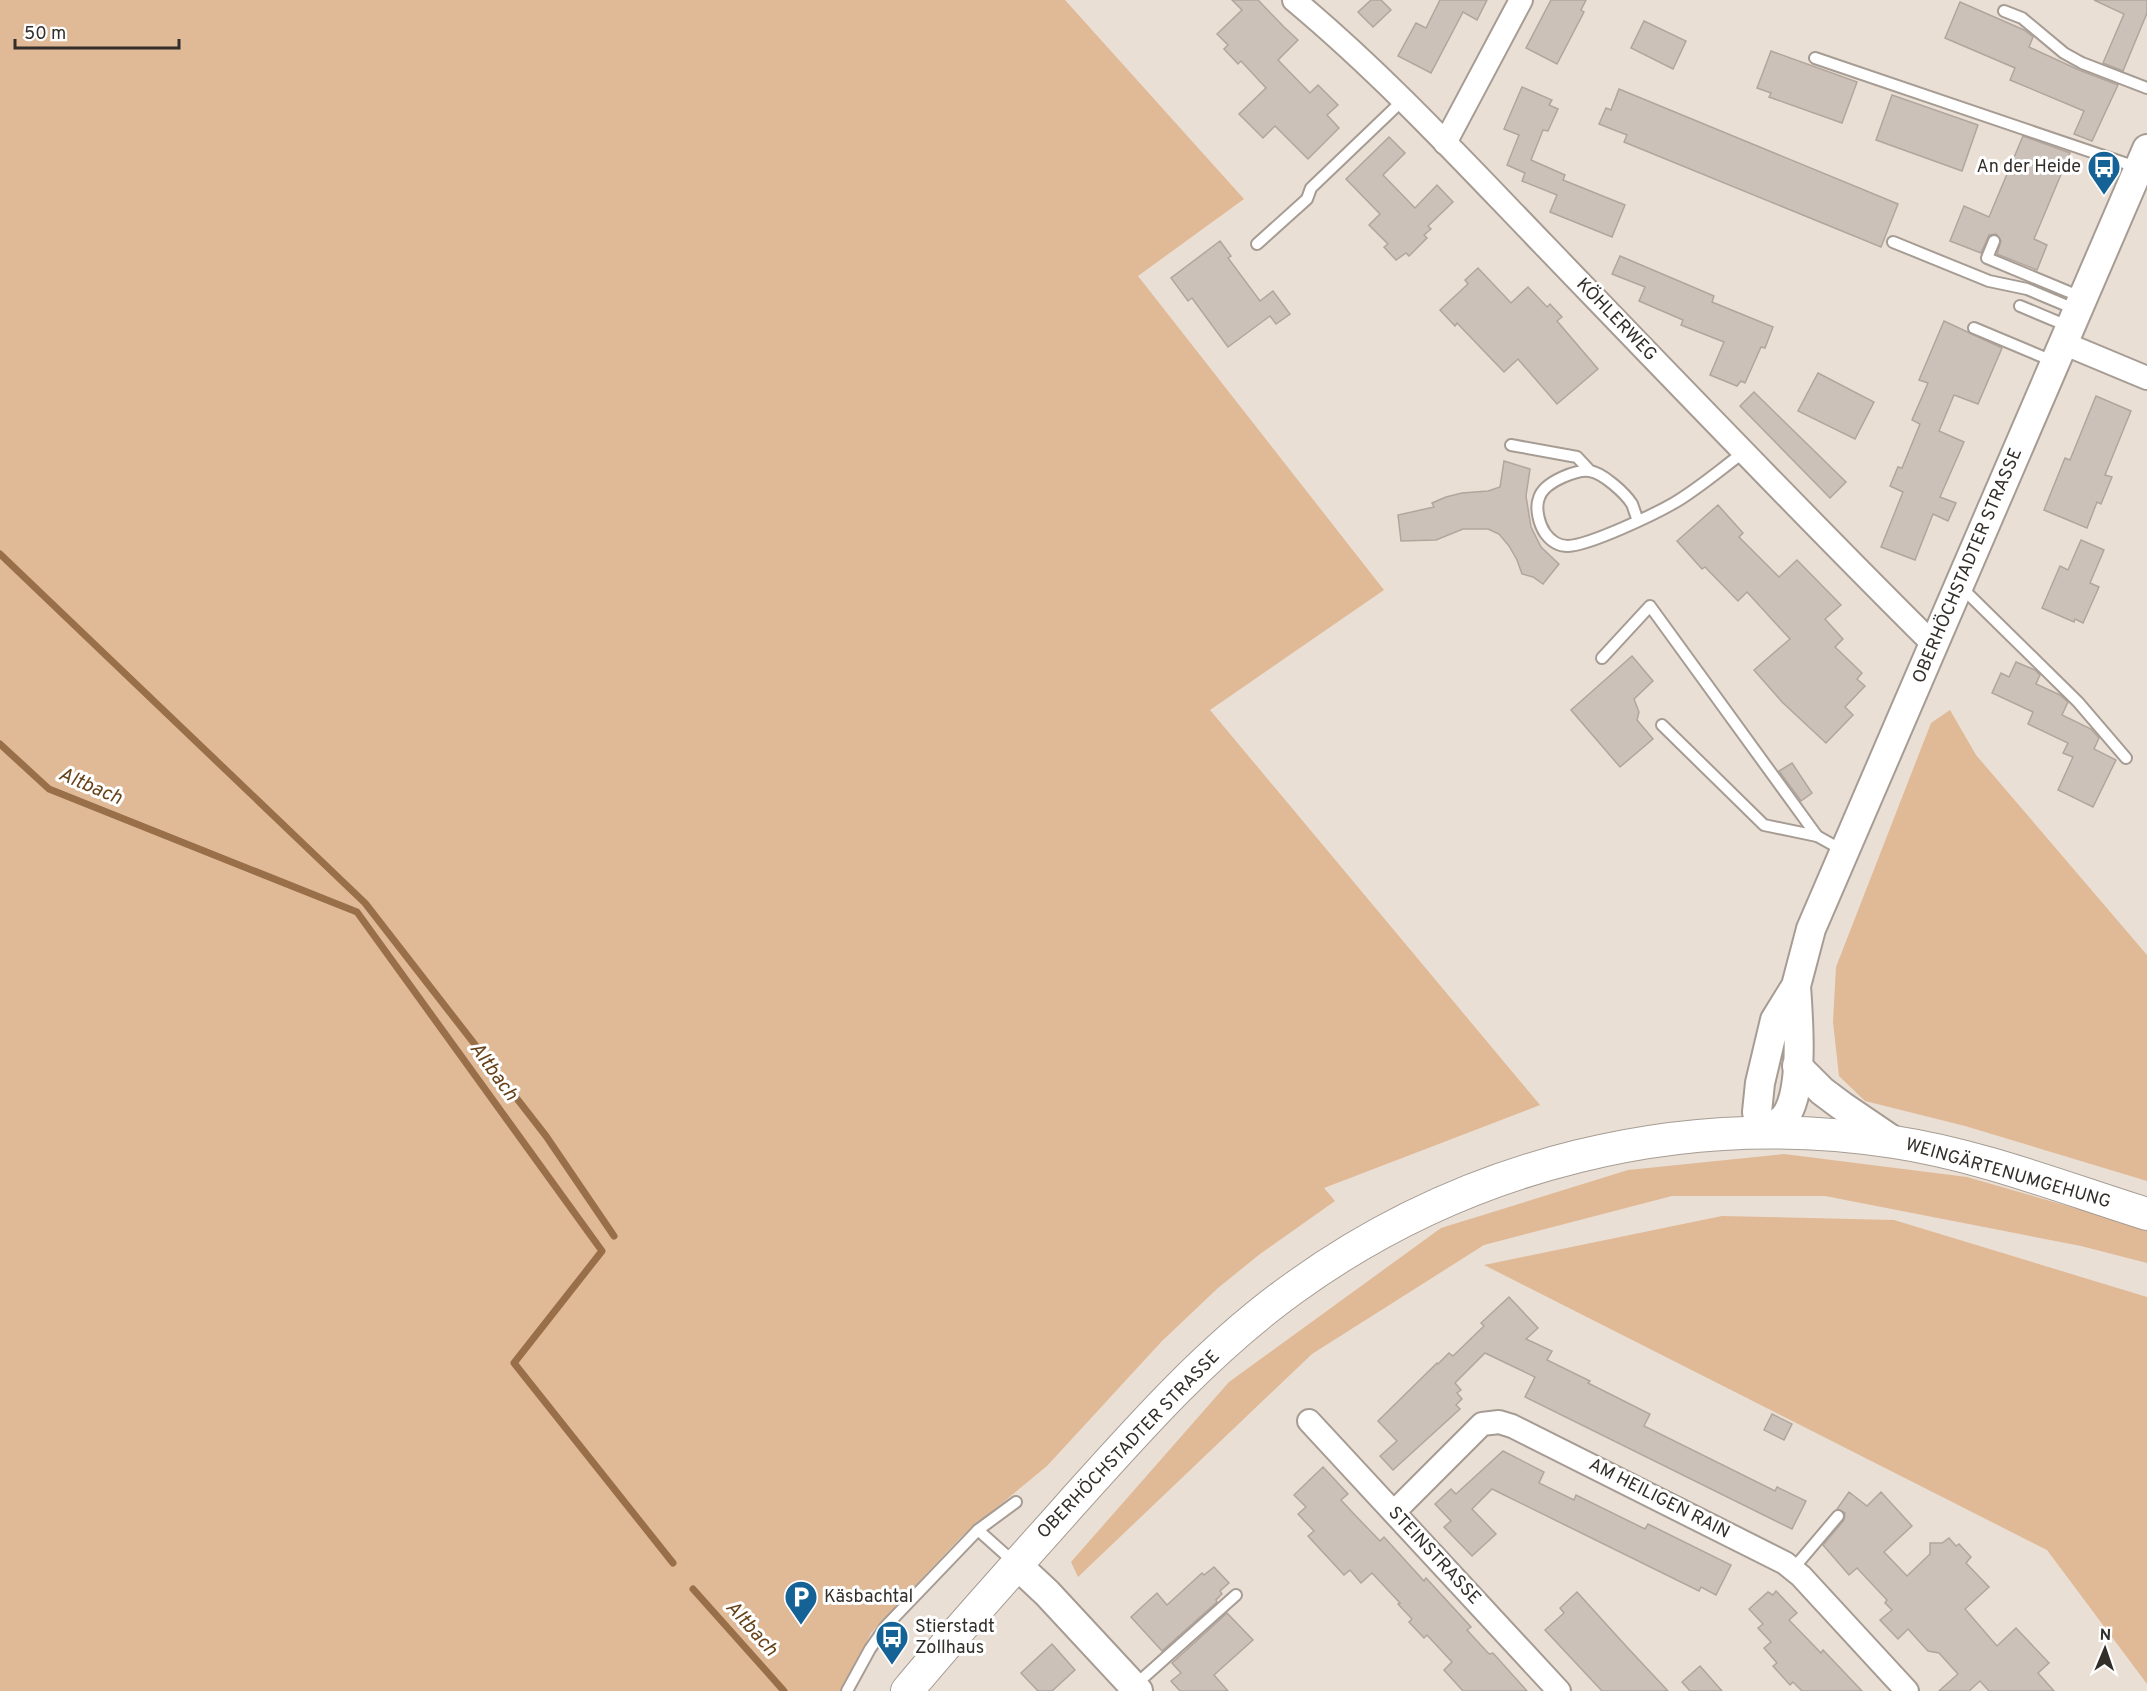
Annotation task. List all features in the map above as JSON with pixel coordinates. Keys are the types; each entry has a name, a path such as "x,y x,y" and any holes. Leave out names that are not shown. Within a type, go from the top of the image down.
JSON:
{"main road":[{"name":"WEINGÄRTENUMGEHUNG","path":"1761,1133 1812,1134 1895,1142 1969,1159 2147,1214"},
{"name":"OBERHÖCHSTADTER STRASSE","path":"907,1691 1016,1564 1169,1398 1226,1344 1290,1290 1336,1258 1384,1230 1435,1205 1487,1183 1540,1166 1583,1154 1649,1142 1705,1135 1761,1133"}],"street":[{"name":"KÖHLERWEG","path":"1294,0 1323,24 1445,143 1934,645"},
{"path":"1445,143 1521,0"},
{"name":"OBERHÖCHSTADTER STRASSE","path":"1796,986 1799,1024 1795,1090 1785,1116 1773,1127 1761,1133 1757,1112 1760,1083 1775,1020 1796,986 1811,929 2143,158"},
{"path":"2069,328 2147,378"},
{"path":"1797,1066 1822,1091 1895,1142"},
{"name":"STEINSTRASSE","path":"1308,1421 1559,1691"},
{"name":"AM HEILIGEN RAIN","path":"1394,1512 1482,1424 1499,1422 1512,1426 1785,1563 1907,1691"},
{"path":"1016,1564 1047,1593 1136,1689"}],"lane":[{"path":"2004,11 2022,18 2073,58 2147,88"},
{"path":"1815,58 2143,158"},
{"path":"1257,244 1307,199 1311,188 1402,101"},
{"path":"1994,241 1987,258 2069,328"},
{"path":"1893,242 1989,281 2027,289 2069,328"},
{"path":"2020,306 2069,328"},
{"path":"1974,328 2069,328"},
{"path":"1511,445 1577,457 1590,471 1607,479 1620,489 1631,503 1638,521"},
{"path":"1590,471 1569,474 1559,479 1548,486 1539,497 1537,510 1541,527 1548,538 1565,546 1578,544 1638,521 1675,503 1744,452"},
{"path":"1959,586 2078,702 2126,758"},
{"path":"1602,658 1650,606 1817,836"},
{"path":"1662,725 1764,825 1817,836 1845,851"},
{"path":"847,1691 870,1649 886,1626 978,1530 1016,1502"},
{"path":"1793,1569 1838,1516"},
{"path":"978,1530 1016,1564"},
{"path":"1136,1689 1236,1595"}],"shaded area":[{"path":"0,0 1065,0 1244,199 1138,276 1384,590 1210,710 1540,1105 1324,1188 1335,1201 1260,1254 1218,1288 1162,1341 1047,1466 961,1537 871,1633 841,1691 0,1691"},
{"path":"1950,710 1976,755 2147,955 2147,1181 1965,1126 1865,1101 1839,1076 1833,1022 1836,967 1931,723"},
{"path":"1784,1154 1967,1177 2147,1229 2147,1263 2081,1246 1825,1196 1672,1196 1484,1245 1312,1354 1078,1577 1071,1562 1229,1382 1441,1228 1628,1170"},
{"path":"1722,1216 1894,1220 2147,1297 2147,1684 2047,1550 1484,1265"}],"building":[{"path":"1232,0 1258,0 1298,40 1278,60 1310,93 1318,85 1338,105 1327,115 1339,128 1308,159 1275,126 1263,138 1239,114 1266,88 1241,61 1238,64 1224,49 1228,45 1217,34 1242,10"},
{"path":"1371,0 1381,0 1391,10 1373,27 1358,12"},
{"path":"1440,0 1487,0 1477,20 1463,12 1431,73 1398,56 1416,23 1426,28"},
{"path":"1551,0 1586,0 1581,10 1584,12 1557,64 1526,48"},
{"path":"2094,0 2147,0 2147,13 2123,71 2103,63 2124,14"},
{"path":"1960,2 2024,30 2033,37 2029,47 2118,85 2092,141 2074,134 2084,111 2010,80 2015,68 1945,38"},
{"path":"1644,21 1686,41 1673,69 1631,48"},
{"path":"1771,51 1857,82 1842,123 1769,97 1771,93 1757,88"},
{"path":"1522,87 1552,100 1549,105 1558,109 1548,131 1543,130 1531,160 1565,175 1563,180 1625,205 1612,237 1550,212 1557,195 1522,181 1525,173 1507,165 1519,135 1504,129"},
{"path":"1619,89 1898,204 1881,247 1624,142 1627,135 1599,124 1606,108 1611,110"},
{"path":"1892,95 1978,125 1962,171 1876,140"},
{"path":"2023,136 2070,153 2034,239 2047,245 2037,270 1997,254 2001,241 1996,234 1989,235 1981,253 1950,241 1964,206 1989,217"},
{"path":"1389,137 1405,153 1383,175 1415,208 1437,185 1453,202 1428,226 1431,229 1424,235 1427,238 1409,256 1406,253 1396,260 1384,247 1388,244 1369,225 1380,214 1346,179"},
{"path":"1220,241 1231,256 1228,258 1260,301 1273,291 1290,314 1276,324 1270,316 1228,347 1192,298 1188,301 1171,278"},
{"path":"1620,256 1714,296 1712,302 1773,327 1765,348 1761,347 1745,383 1741,381 1737,386 1710,375 1724,342 1681,325 1683,320 1639,301 1645,287 1612,274"},
{"path":"1478,268 1511,303 1528,287 1547,307 1550,304 1562,317 1557,321 1598,369 1557,404 1518,359 1504,372 1457,323 1455,326 1440,310 1468,284 1465,280"},
{"path":"1944,321 2002,348 1978,404 1954,395 1939,431 1964,442 1940,497 1956,503 1948,521 1933,514 1915,560 1881,547 1903,492 1890,486 1898,467 1902,468 1920,424 1912,420 1928,383 1919,380"},
{"path":"1818,373 1874,402 1855,439 1798,411"},
{"path":"1754,392 1846,482 1830,498 1740,406"},
{"path":"2096,396 2131,411 2105,475 2112,477 2101,504 2097,502 2087,528 2044,510 2065,458 2070,460"},
{"path":"1504,461 1530,469 1526,496 1531,527 1541,547 1559,564 1543,584 1533,577 1522,574 1509,546 1499,534 1488,529 1463,529 1436,540 1401,541 1398,515 1434,507 1432,503 1446,497 1500,487"},
{"path":"1718,505 1743,533 1739,537 1779,577 1797,560 1841,605 1825,619 1843,639 1835,647 1862,673 1857,679 1865,686 1845,707 1853,715 1826,743 1782,702 1754,670 1790,639 1747,592 1738,601 1705,567 1702,569 1677,541"},
{"path":"2081,540 2104,550 2090,583 2099,587 2083,623 2075,619 2074,622 2042,608 2060,566 2068,570"},
{"path":"1632,656 1653,681 1634,699 1639,712 1637,720 1653,739 1620,767 1571,710"},
{"path":"2016,662 2035,670 2040,675 2036,684 2060,695 2068,702 2062,715 2091,729 2099,738 2094,749 2116,760 2093,807 2058,790 2073,757 2063,753 2068,743 2028,724 2033,712 1992,693 2001,673 2009,677"},
{"path":"1792,763 1812,793 1801,801 1779,771"},
{"path":"1509,1297 1538,1328 1526,1339 1552,1351 1547,1360 1650,1414 1644,1426 1775,1491 1777,1487 1806,1501 1792,1529 1525,1397 1535,1377 1485,1353 1455,1383 1461,1390 1457,1393 1462,1399 1456,1405 1460,1409 1393,1470 1380,1456 1397,1441 1378,1421 1437,1363 1449,1353 1453,1356 1484,1326 1481,1323"},
{"path":"1772,1414 1792,1424 1784,1440 1764,1430"},
{"path":"1503,1451 1544,1472 1539,1483 1574,1500 1576,1495 1645,1529 1648,1524 1731,1565 1716,1595 1701,1587 1699,1591 1492,1489 1472,1509 1496,1534 1472,1556 1444,1527 1451,1521 1435,1504 1451,1489 1456,1494"},
{"path":"1323,1467 1348,1494 1341,1500 1380,1541 1384,1537 1424,1581 1426,1578 1471,1627 1467,1630 1489,1654 1493,1653 1527,1691 1463,1691 1444,1670 1452,1662 1427,1635 1424,1638 1409,1622 1412,1619 1398,1604 1400,1603 1372,1573 1361,1583 1350,1570 1344,1575 1308,1536 1314,1531 1298,1514 1306,1507 1294,1495"},
{"path":"1849,1492 1867,1506 1881,1492 1912,1526 1884,1552 1907,1576 1930,1554 1930,1543 1942,1543 1949,1538 1956,1546 1959,1544 1971,1557 1966,1563 1989,1587 1965,1609 1997,1646 2016,1628 2049,1663 2038,1673 2054,1691 1989,1691 1980,1681 1969,1691 1939,1691 1958,1674 1939,1653 1928,1651 1908,1629 1898,1639 1880,1620 1892,1610 1885,1603 1887,1600 1857,1568 1849,1575 1823,1545 1844,1520 1845,1513 1837,1509"},
{"path":"1214,1567 1229,1583 1220,1591 1222,1594 1216,1600 1217,1602 1162,1651 1131,1617 1157,1593 1167,1605 1202,1573 1204,1575"},
{"path":"1776,1591 1797,1613 1789,1620 1821,1653 1823,1650 1862,1691 1802,1691 1793,1682 1790,1685 1773,1666 1777,1663 1764,1648 1771,1642 1758,1628 1763,1624 1749,1609 1768,1592 1773,1595"},
{"path":"1577,1592 1668,1691 1602,1691 1545,1630 1564,1613 1560,1608"},
{"path":"1227,1613 1253,1640 1214,1675 1228,1691 1180,1691 1171,1681 1181,1673 1172,1663"},
{"path":"1052,1644 1075,1670 1052,1691 1038,1691 1021,1673"},
{"path":"1700,1666 1722,1691 1690,1691 1682,1682"}],"waterway":[{"path":"0,554 365,903 546,1136 614,1236"},
{"name":"Altbach","path":"0,744 49,789 357,912 602,1251 514,1363 673,1563"},
{"name":"Altbach","path":"693,1589 784,1691"}],"place":[{"name":"An der Heide","path":"2104,196"},
{"name":"Käsbachtal","path":"801,1626"},
{"name":"Stierstadt Zollhaus","path":"892,1666"}]}
